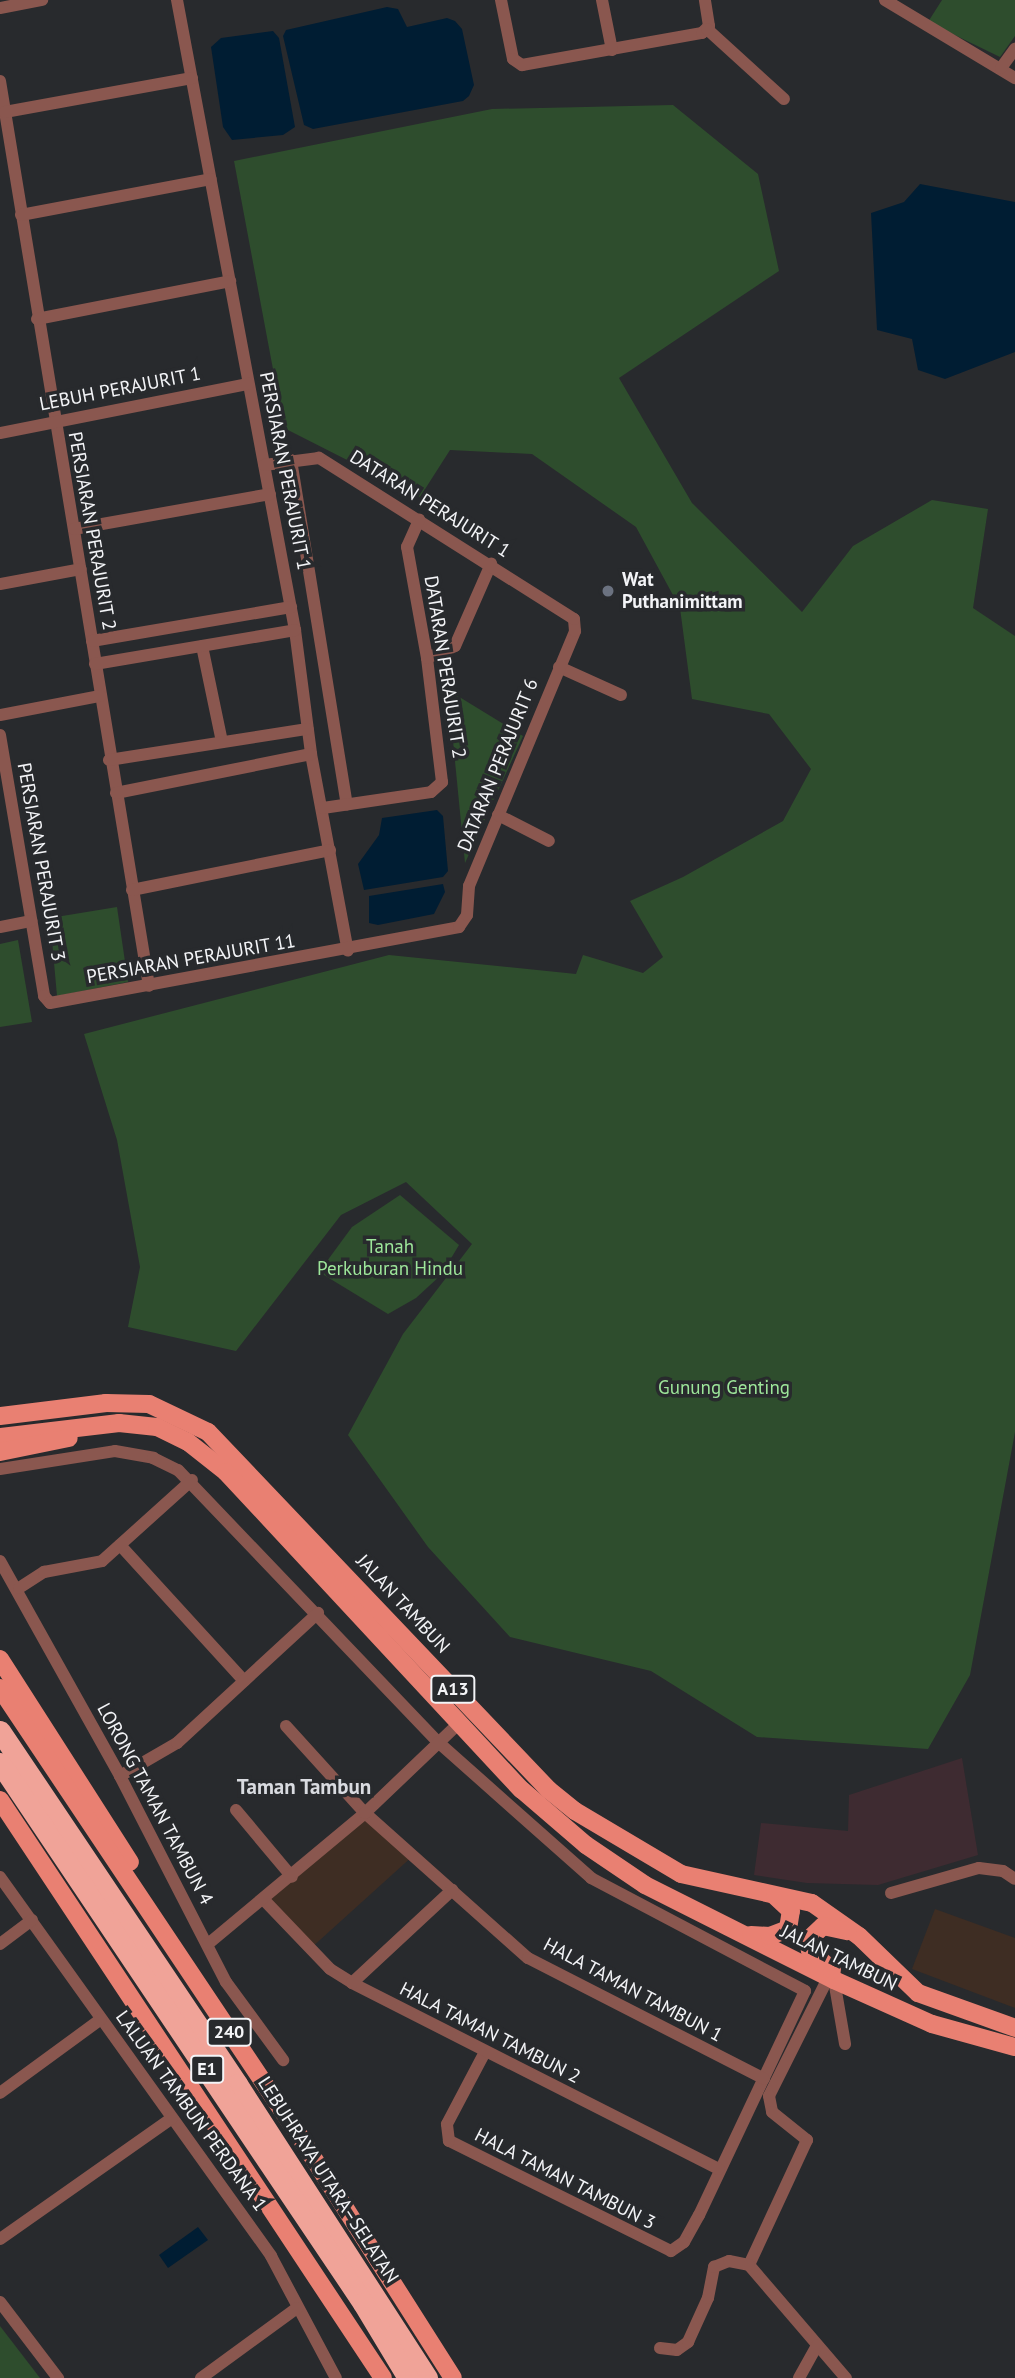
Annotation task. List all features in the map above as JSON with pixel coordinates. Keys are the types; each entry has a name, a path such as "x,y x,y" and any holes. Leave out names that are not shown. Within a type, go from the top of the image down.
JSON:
{"highway":[{"name":"LEBUHRAYA UTARA–SELATAN","path":"0,1731 260,2118 427,2378"},
{"name":"LEBUHRAYA UTARA–SELATAN","path":"0,1763 363,2304 408,2378"}],"main road":[{"name":"JALAN TAMBUN","path":"0,1416 106,1402 149,1404 208,1432 549,1790 575,1811 681,1874 759,1889 812,1903 859,1936 918,1993 1015,2028"},
{"name":"JALAN TAMBUN","path":"0,1437 118,1423 174,1433 226,1472 458,1724 522,1790 586,1845 645,1885 831,1978 932,2024 1015,2048"},
{"path":"0,1452 95,1434 118,1423"},
{"path":"0,1659 222,2006 234,2039"},
{"name":"240","path":"0,1688 234,2039 453,2378"},
{"path":"0,1800 383,2378"},
{"path":"740,1934 781,1934 792,1920 783,1900 759,1889"},
{"path":"859,1936 823,1926 808,1940 818,1959 861,1991"}],"street":[{"path":"0,8 42,0"},
{"name":"PERSIARAN PERAJURIT 1","path":"177,0 291,607 311,754 348,951"},
{"path":"500,0 513,59 522,65 612,50 707,29"},
{"path":"602,0 612,50"},
{"path":"705,0 707,29 784,99"},
{"path":"885,0 1015,78"},
{"path":"906,12 915,0"},
{"path":"1001,68 1015,49"},
{"path":"5,112 192,78"},
{"name":"PERSIARAN PERAJURIT 2","path":"0,81 109,760 149,986"},
{"path":"21,215 211,179"},
{"path":"37,319 230,281"},
{"name":"LEBUH PERAJURIT 1","path":"0,433 248,384"},
{"name":"DATARAN PERAJURIT 1","path":"264,465 316,457 569,612"},
{"name":"PERSIARAN PERAJURIT 1","path":"291,460 347,804"},
{"path":"74,529 270,494"},
{"name":"DATARAN PERAJURIT 2","path":"323,808 440,787 442,777 427,658 407,547 419,520"},
{"path":"427,658 455,646 491,564"},
{"path":"0,584 80,569"},
{"path":"92,641 291,607"},
{"name":"DATARAN PERAJURIT 6","path":"453,930 467,915 469,886 576,627 569,612"},
{"path":"95,664 295,630"},
{"path":"202,646 222,742"},
{"path":"559,667 621,695"},
{"path":"0,715 100,696"},
{"path":"109,760 307,729"},
{"name":"PERSIARAN PERAJURIT 3","path":"0,735 44,996"},
{"path":"116,793 311,754"},
{"path":"498,816 549,841"},
{"path":"0,825 15,823"},
{"path":"132,890 330,850"},
{"path":"0,927 31,921"},
{"name":"PERSIARAN PERAJURIT 11","path":"44,996 54,1003 453,930"},
{"path":"0,1469 116,1451 153,1458 192,1480 438,1742"},
{"path":"19,1588 44,1572 102,1561 192,1480"},
{"path":"120,1545 244,1681"},
{"name":"LORONG TAMAN TAMBUN 4","path":"0,1561 19,1588 120,1776 226,1982 284,2060"},
{"path":"120,1776 166,1752 318,1613"},
{"path":"208,1944 265,1901 458,1724"},
{"name":"HALA TAMAN TAMBUN 1","path":"286,1726 365,1812 547,1970 764,2080"},
{"name":"HALA TAMAN TAMBUN 3","path":"438,1742 591,1878 801,1986 804,1997 681,2246 665,2251 449,2141 447,2124 485,2052"},
{"path":"236,1810 292,1877"},
{"path":"891,1893 979,1868 1003,1871 1015,1879"},
{"name":"LALUAN TAMBUN PERDANA 1","path":"0,1877 271,2256 336,2378"},
{"path":"352,1983 452,1890"},
{"name":"HALA TAMAN TAMBUN 2","path":"265,1901 330,1969 352,1983 719,2169"},
{"path":"0,1944 32,1920"},
{"path":"831,1978 845,2044"},
{"path":"749,2266 807,2140 772,2112 769,2096 831,1978"},
{"path":"0,2093 101,2019"},
{"path":"0,2239 172,2118"},
{"path":"660,2348 677,2350 688,2342 708,2298 714,2267 729,2261 749,2266 846,2378"},
{"path":"0,2302 58,2378"},
{"path":"201,2378 297,2308"},
{"path":"799,2378 817,2346"}],"shaded area":[{"path":"962,1758 978,1855 878,1885 807,1883 754,1875 761,1823 848,1831 849,1795"},
{"path":"363,1814 415,1854 310,1949 265,1898"},
{"path":"935,1909 1015,1938 1015,2008 912,1969"}],"green space":[{"path":"942,0 1015,0 1015,36 1000,57 928,22"},
{"name":"Gunung Genting","path":"673,105 758,174 779,271 619,378 692,503 802,612 853,546 932,500 988,509 973,608 1015,636 1015,1432 970,1675 928,1749 757,1737 651,1671 510,1637 428,1547 348,1435 403,1334 472,1244 406,1182 341,1215 236,1351 128,1327 140,1267 117,1140 84,1034 389,955 576,974 583,955 643,973 663,957 630,901 683,877 783,821 811,769 769,714 692,699 680,608 636,527 532,454 450,450 420,497 284,428 234,161 492,109"},
{"path":"448,690 523,736 465,863"},
{"path":"117,907 128,982 57,996 50,918"},
{"path":"18,940 32,1022 0,1027 0,944"},
{"name":"Tanah Perkuburan Hindu","path":"400,1195 459,1245 441,1275 416,1298 388,1314 319,1272 352,1227"},
{"path":"0,2326 40,2378 0,2378"}],"water":[{"path":"387,7 398,9 407,27 447,18 455,21 462,29 474,85 469,96 463,101 313,129 304,125 283,36 286,30"},
{"path":"273,31 279,38 295,127 283,135 232,140 223,127 211,47 221,38"},
{"path":"920,184 1015,202 1015,352 945,379 918,370 912,339 877,330 871,213 904,202"},
{"path":"437,810 443,816 448,871 443,877 364,890 358,864 379,835 382,818"},
{"path":"443,884 445,892 434,914 378,925 369,923 369,896"},
{"path":"198,2227 208,2240 168,2268 159,2255"}],"place":[{"name":"Wat Puthanimittam","path":"608,591"}],"district":[{"name":"Taman Tambun","path":"304,1787"}]}
